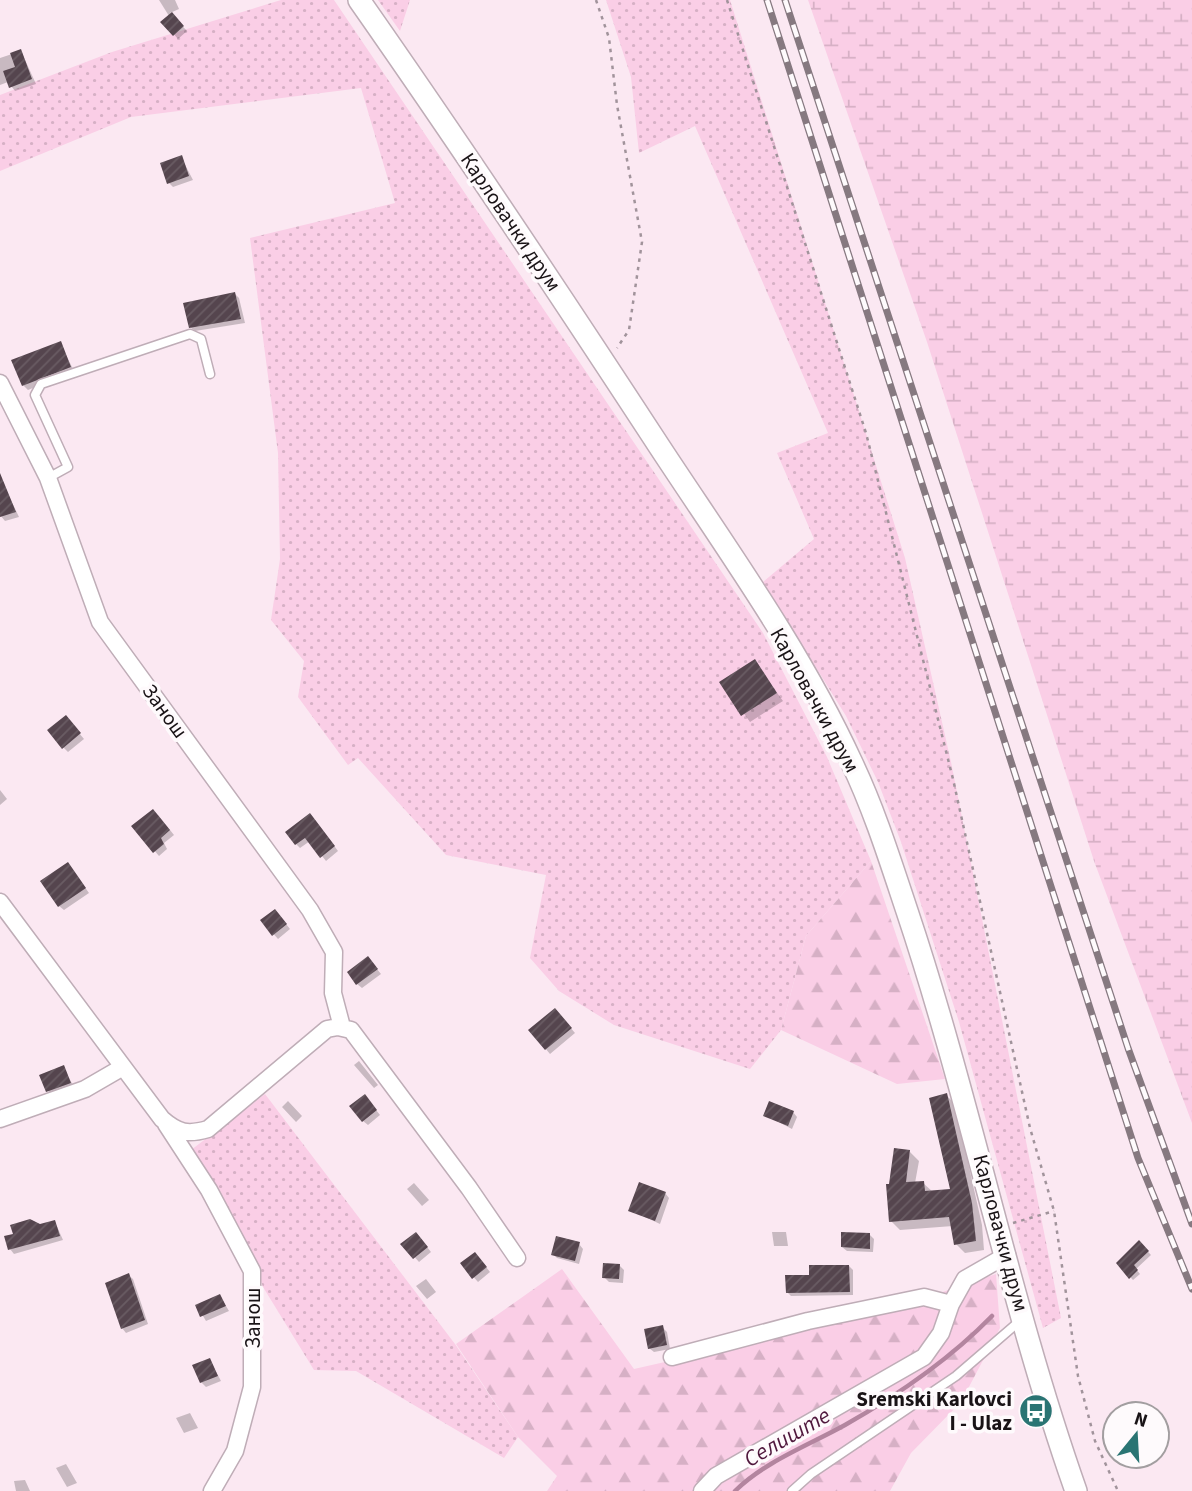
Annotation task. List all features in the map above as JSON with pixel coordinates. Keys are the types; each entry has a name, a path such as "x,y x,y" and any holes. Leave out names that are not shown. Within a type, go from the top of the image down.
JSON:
{"main road":[{"name":"Карловачки друм","path":"359,0 606,365 797,659 852,761 884,843 945,1026 1046,1401 1076,1491"}],"street":[{"name":"Занош","path":"0,383 48,478 100,622 310,910 334,951 333,993 342,1027 327,1029 208,1129 192,1134 175,1131 162,1119"},
{"name":"Занош","path":"0,902 162,1119 209,1189 252,1271 252,1387 235,1451 212,1491"},
{"path":"342,1027 358,1038 470,1188 517,1258"},
{"path":"0,1119 85,1089 123,1068"},
{"path":"702,1491 716,1476 924,1357 941,1333 951,1304 965,1279 1007,1255"},
{"path":"672,1357 808,1321 924,1297 951,1304"}],"lane":[{"path":"48,478 68,467 35,395 41,384 191,334 201,339 210,374"},
{"path":"792,1491 811,1474 956,1376 1024,1317"}],"path":[{"path":"597,0 609,38 617,105 642,242 629,330 606,365"},
{"path":"727,0 866,433 953,779 1030,1128 1054,1211 1078,1376 1095,1441 1118,1491"},
{"path":"1000,1227 1054,1211"}],"green space":[{"path":"281,0 334,0 763,633 827,757 871,861 806,936 781,1030 750,1069 614,1025 559,991 530,958 546,875 446,855 358,758 348,765 298,697 304,661 271,620 280,559 278,453 250,238 395,203 361,88 131,117 0,171 0,95 112,52"},
{"path":"378,0 410,0 400,31"},
{"path":"606,0 730,0 905,558 951,762 1061,1318 1043,1328 959,1022 901,842 878,782 846,716 763,582 814,539 777,453 828,433 695,126 639,153 631,77"},
{"path":"808,0 1192,0 1192,1123 1094,861 927,342"},
{"path":"871,861 945,1079 897,1084 781,1030 806,936"},
{"path":"265,1094 455,1344 518,1437 504,1458 356,1371 314,1370 263,1287 240,1228 191,1150"},
{"path":"562,1269 634,1369 877,1314 996,1274 1000,1328 961,1402 911,1453 890,1491 547,1491 557,1476 518,1437 456,1344"}],"building":[{"path":"172,12 184,26 173,36 160,22"},
{"path":"21,49 32,79 9,88 3,71 15,67 10,53"},
{"path":"182,155 189,176 167,184 160,163"},
{"path":"235,292 241,319 189,328 183,303"},
{"path":"61,341 71,367 22,386 11,360"},
{"path":"0,473 16,512 0,517"},
{"path":"755,659 777,693 741,716 719,682"},
{"path":"66,715 81,733 62,749 47,730"},
{"path":"153,809 170,830 161,838 164,844 153,853 131,826"},
{"path":"310,813 335,846 320,858 305,838 295,845 285,832"},
{"path":"68,862 86,888 58,907 40,881"},
{"path":"275,909 287,924 272,936 260,920"},
{"path":"368,956 378,969 356,985 347,972"},
{"path":"555,1008 572,1028 545,1050 528,1030"},
{"path":"64,1065 71,1083 46,1092 39,1075"},
{"path":"947,1093 972,1203 976,1241 954,1245 949,1217 889,1222 886,1184 889,1184 894,1148 910,1150 906,1182 924,1181 925,1191 950,1189 929,1098"},
{"path":"365,1094 377,1110 362,1122 349,1106"},
{"path":"769,1101 794,1111 788,1126 763,1116"},
{"path":"639,1182 666,1192 655,1221 628,1211"},
{"path":"30,1219 40,1224 55,1220 60,1236 8,1250 4,1236 13,1234 10,1225"},
{"path":"416,1232 428,1247 413,1259 400,1244"},
{"path":"841,1232 870,1233 870,1249 841,1247"},
{"path":"556,1236 580,1242 575,1261 551,1255"},
{"path":"1139,1240 1149,1251 1134,1265 1138,1270 1129,1279 1116,1263"},
{"path":"475,1252 487,1267 472,1279 460,1263"},
{"path":"603,1263 620,1264 619,1279 602,1278"},
{"path":"809,1265 849,1265 850,1292 786,1293 785,1275 809,1275"},
{"path":"129,1273 145,1320 121,1329 105,1283"},
{"path":"220,1294 226,1306 200,1317 195,1305"},
{"path":"663,1325 667,1345 648,1349 644,1329"},
{"path":"210,1358 218,1376 200,1383 192,1365"}],"waterway":[{"name":"Селиште","path":"735,1491 773,1462 845,1425 904,1389 959,1347 992,1316"}],"railway":[{"path":"767,0 1138,1158 1192,1289"},
{"path":"785,0 1128,1048 1192,1224"}],"place":[{"name":"Sremski Karlovci I - Ulaz","path":"1036,1411"}]}
